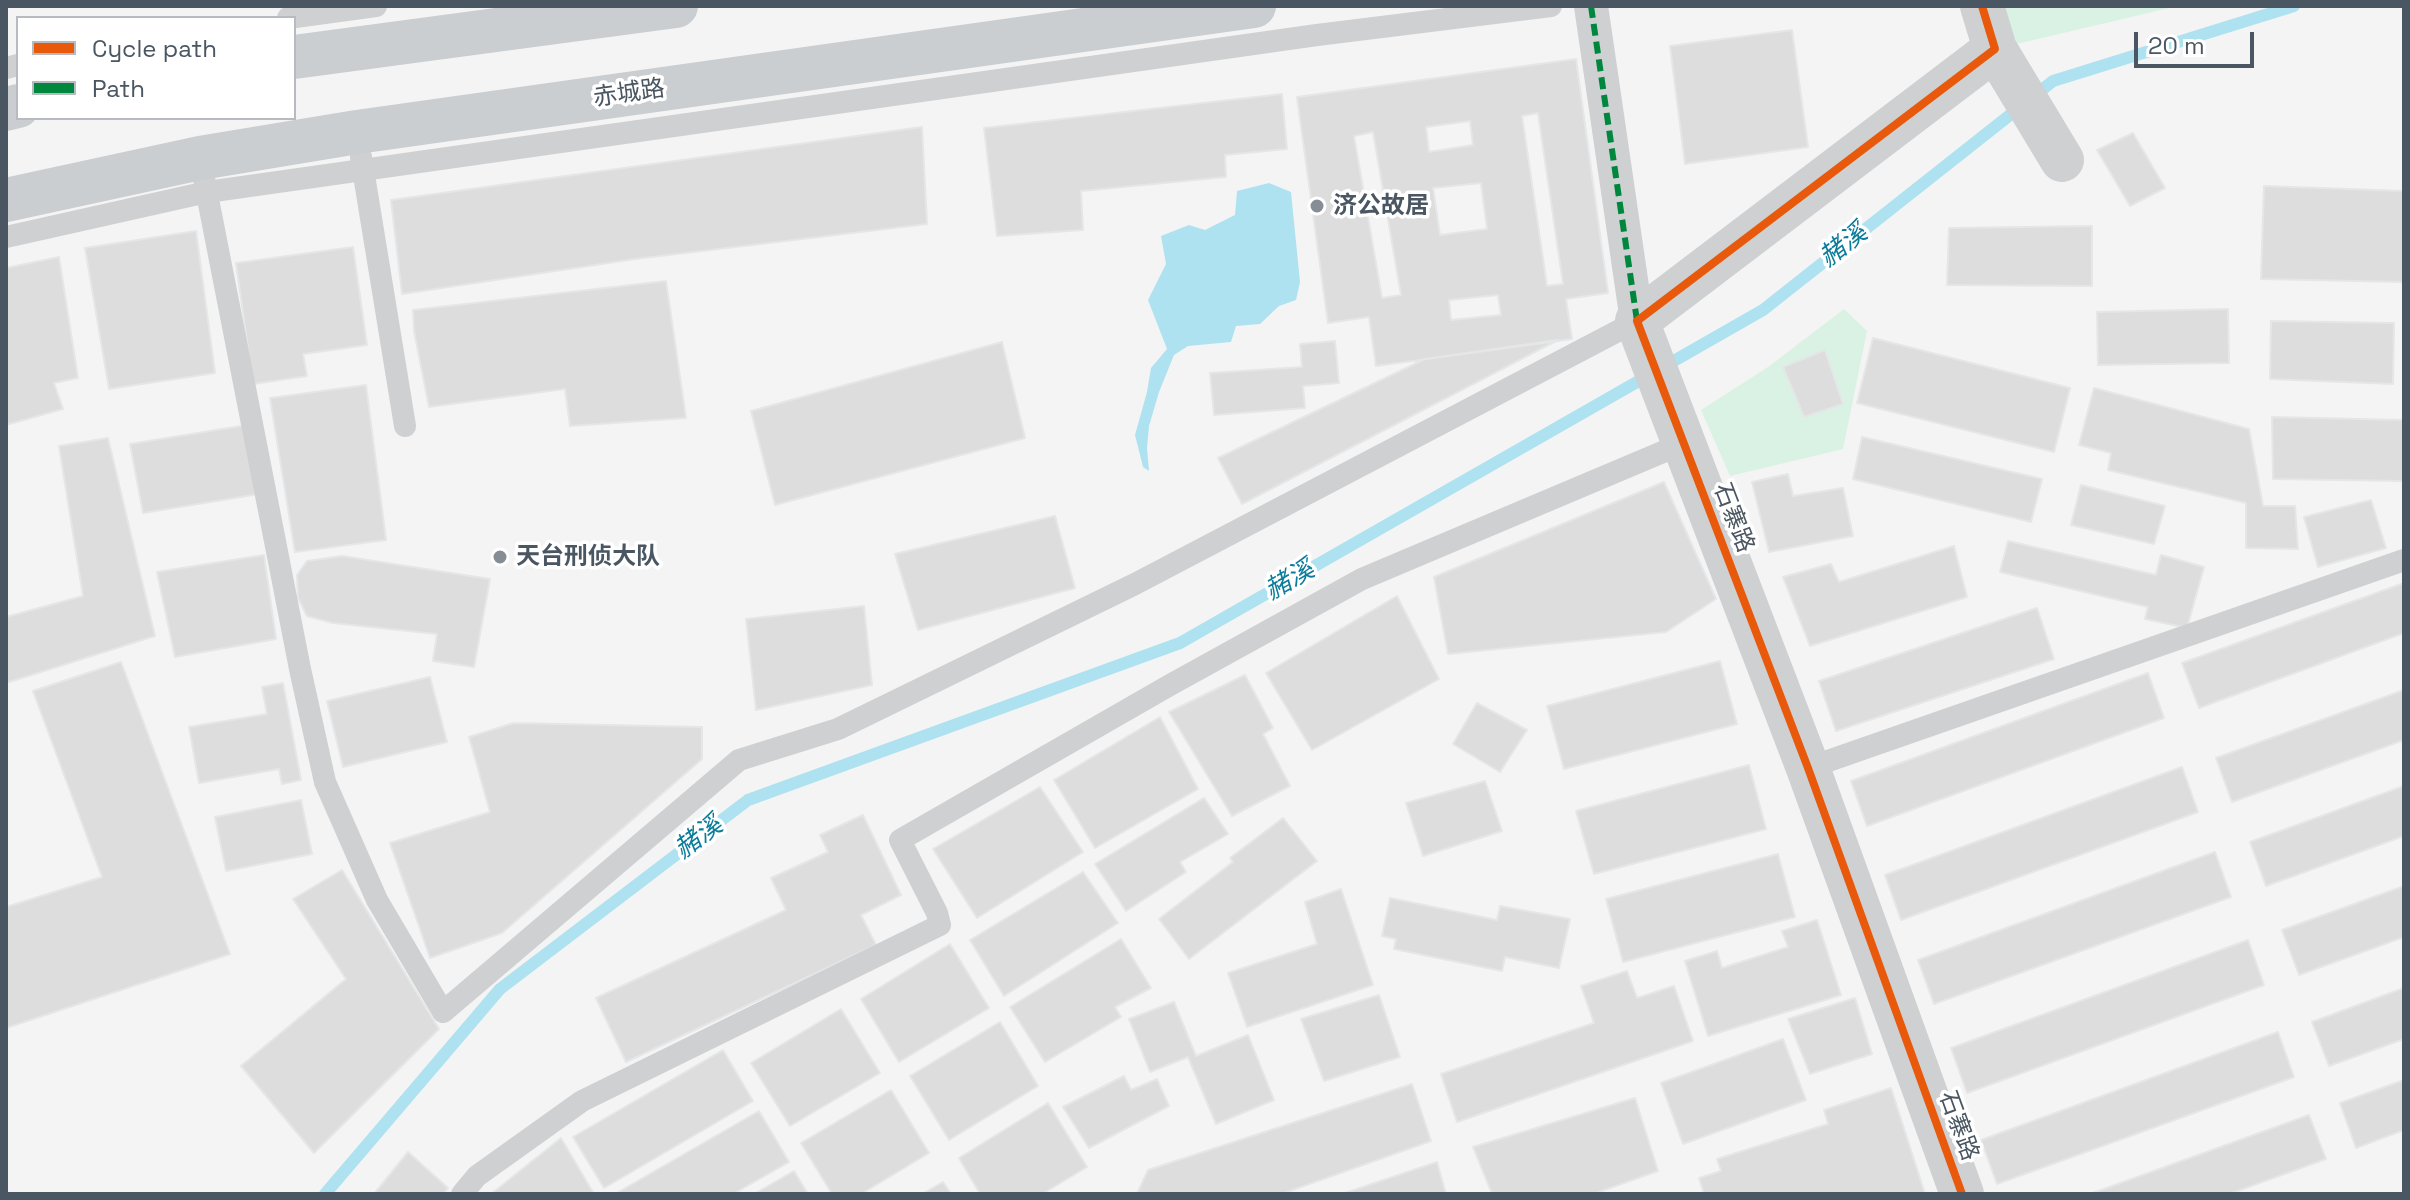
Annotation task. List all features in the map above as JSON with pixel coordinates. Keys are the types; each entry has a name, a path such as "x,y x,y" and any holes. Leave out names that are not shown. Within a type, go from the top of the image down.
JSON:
{"main road":[{"path":"296,57 676,6"},
{"name":"赤城路","path":"6,200 360,151 1254,6"}],"street":[{"path":"1591,6 1637,321 1995,49"},
{"path":"1982,6 1995,49 2062,160"},
{"name":"石寨路","path":"1637,321 1808,768 1962,1194"}],"lane":[{"path":"296,17 376,6"},
{"path":"405,426 360,151 1551,6"},
{"path":"6,237 204,175 300,669 325,782 377,900 443,1012 739,760 838,729 1121,591 1637,321"},
{"path":"462,1194 477,1176 582,1101 940,925 900,840 1362,579 1684,443"},
{"path":"1808,768 2404,560"}],"green space":[{"path":"1982,6 2178,6 1995,49"},
{"path":"1844,309 1867,331 1843,449 1730,476 1701,410 1768,367"}],"water":[{"path":"1269,183 1291,192 1300,282 1296,300 1279,306 1260,324 1236,326 1231,342 1188,346 1174,355 1149,426 1149,471 1143,467 1135,435 1151,368 1167,349 1148,300 1166,264 1161,236 1189,225 1205,230 1235,215 1237,191"}],"building":[{"path":"1792,30 1808,147 1685,164 1670,46"},
{"path":"1576,59 1608,293 1566,299 1572,339 1376,366 1369,317 1328,323 1297,97","holes":["1538,113 1563,284 1547,286 1522,116","1470,121 1473,145 1429,152 1426,127","1373,132 1401,295 1382,298 1354,136","1481,183 1487,229 1440,235 1433,188","1498,295 1501,315 1451,320 1449,300"]},
{"path":"1282,94 1287,149 1225,155 1226,177 1081,191 1083,230 997,236 984,128"},
{"path":"922,127 927,224 635,259 402,294 391,200"},
{"path":"2133,133 2165,188 2130,206 2097,150"},
{"path":"2264,186 2404,191 2404,282 2261,279"},
{"path":"2092,226 2092,286 1947,285 1949,228"},
{"path":"196,231 215,373 109,389 85,248"},
{"path":"353,247 367,345 303,354 307,376 253,384 236,263"},
{"path":"59,257 78,378 54,383 63,409 6,425 6,268"},
{"path":"666,281 686,418 570,426 565,389 429,407 414,331 413,310"},
{"path":"2228,309 2229,363 2098,365 2097,312"},
{"path":"2271,321 2394,323 2393,384 2270,379"},
{"path":"1873,338 2070,388 2054,452 1857,403"},
{"path":"1558,340 1242,504 1218,458 1425,359"},
{"path":"1335,341 1339,383 1303,386 1305,408 1214,415 1210,373 1302,367 1300,344"},
{"path":"1002,342 1025,438 775,505 751,411"},
{"path":"1825,350 1843,404 1804,417 1783,367"},
{"path":"366,385 386,540 295,552 270,398"},
{"path":"2094,388 2249,429 2263,506 2295,506 2298,549 2246,548 2246,503 2108,470 2111,453 2079,445"},
{"path":"2272,417 2404,420 2404,481 2273,479"},
{"path":"247,425 259,494 143,513 130,444"},
{"path":"1862,437 2042,479 2031,522 1853,479"},
{"path":"108,438 155,636 6,683 6,617 83,596 59,446"},
{"path":"1788,474 1793,496 1843,488 1853,536 1769,552 1752,482"},
{"path":"1664,482 1716,599 1666,632 1448,654 1434,577"},
{"path":"2081,485 2165,506 2154,544 2071,525"},
{"path":"2371,500 2386,548 2318,567 2304,517"},
{"path":"1055,516 1075,588 918,630 895,554"},
{"path":"2008,541 2156,575 2161,555 2204,567 2187,628 2145,619 2148,607 2000,572"},
{"path":"1954,546 1967,597 1810,646 1783,577 1831,564 1839,582"},
{"path":"264,555 276,639 175,657 157,572"},
{"path":"342,556 490,579 474,667 433,661 437,634 333,623 307,616 298,598 297,575 307,561"},
{"path":"2404,583 2404,633 2199,708 2182,663"},
{"path":"1397,596 1439,679 1312,750 1266,673"},
{"path":"864,606 872,685 756,710 746,619"},
{"path":"2037,608 2054,659 1836,731 1819,681"},
{"path":"1720,661 1737,724 1564,769 1547,706"},
{"path":"121,662 230,954 6,1028 6,907 102,877 33,691"},
{"path":"2148,673 2164,718 1867,826 1851,781"},
{"path":"1245,675 1273,728 1263,734 1290,786 1232,816 1169,712"},
{"path":"430,677 447,742 343,767 327,701"},
{"path":"283,683 301,780 282,784 279,769 199,783 189,727 267,714 262,687"},
{"path":"2404,690 2404,740 2232,802 2216,758"},
{"path":"1477,703 1527,730 1500,772 1453,744"},
{"path":"1160,717 1198,789 1095,848 1054,780"},
{"path":"514,723 702,727 702,759 502,933 430,958 390,843 490,812 469,737"},
{"path":"1749,765 1766,829 1594,874 1576,811"},
{"path":"2182,767 2198,812 1901,920 1885,875"},
{"path":"1485,781 1502,831 1423,856 1406,803"},
{"path":"2404,786 2404,836 2266,886 2250,842"},
{"path":"1040,787 1083,852 977,918 933,849"},
{"path":"1204,798 1228,834 1180,862 1186,872 1126,911 1095,864"},
{"path":"301,800 312,854 226,871 215,817"},
{"path":"863,815 901,895 861,915 876,945 626,1062 596,998 786,910 771,878 828,852 820,835"},
{"path":"1283,818 1317,861 1189,959 1159,919 1233,862 1230,858"},
{"path":"2215,852 2231,897 1934,1004 1918,960"},
{"path":"1778,854 1795,917 1623,962 1606,899"},
{"path":"342,870 439,1029 314,1153 241,1066 346,979 293,899"},
{"path":"1083,872 1118,923 1004,996 970,940"},
{"path":"2404,886 2404,937 2299,975 2282,930"},
{"path":"1341,889 1373,985 1247,1027 1228,973 1317,944 1305,902"},
{"path":"1390,898 1497,920 1500,906 1570,919 1559,968 1505,957 1502,971 1394,949 1396,939 1382,936"},
{"path":"1817,920 1841,995 1708,1036 1685,961 1717,951 1722,968 1788,947 1782,931"},
{"path":"1121,939 1151,988 1115,1007 1121,1017 1045,1062 1010,1007"},
{"path":"2248,940 2264,985 1967,1093 1951,1048"},
{"path":"950,944 989,1008 899,1062 861,999"},
{"path":"1627,971 1637,998 1674,986 1693,1041 1457,1122 1441,1074 1594,1023 1581,986"},
{"path":"2404,988 2404,1039 2329,1066 2312,1022"},
{"path":"1379,995 1400,1057 1324,1081 1301,1019"},
{"path":"1855,998 1872,1054 1810,1074 1788,1019"},
{"path":"1174,1002 1196,1056 1248,1035 1274,1100 1216,1124 1188,1057 1150,1072 1129,1019"},
{"path":"841,1009 880,1073 790,1126 751,1063"},
{"path":"1000,1022 1038,1086 949,1140 910,1076"},
{"path":"2278,1032 2294,1077 1997,1184 1981,1140"},
{"path":"1783,1039 1806,1100 1683,1144 1661,1083"},
{"path":"723,1050 753,1101 604,1188 573,1137"},
{"path":"1124,1076 1131,1090 1157,1079 1169,1106 1089,1148 1063,1107"},
{"path":"2404,1080 2404,1130 2356,1148 2340,1103"},
{"path":"1412,1084 1431,1141 1281,1194 1137,1194 1148,1170"},
{"path":"1891,1088 1925,1194 1704,1194 1699,1178 1721,1171 1717,1159 1828,1124 1824,1110"},
{"path":"891,1090 929,1153 861,1194 832,1194 801,1143"},
{"path":"1635,1098 1658,1171 1593,1194 1492,1194 1473,1147"},
{"path":"1048,1103 1087,1167 1042,1194 980,1194 959,1158"},
{"path":"759,1111 789,1162 733,1194 615,1194"},
{"path":"2309,1115 2326,1159 2229,1194 2090,1194"},
{"path":"561,1138 594,1194 491,1194"},
{"path":"408,1152 448,1188 443,1194 374,1194"},
{"path":"1437,1162 1446,1194 1342,1194"},
{"path":"794,1171 808,1194 754,1194"},
{"path":"943,1182 951,1194 922,1194"}],"waterway":[{"name":"赭溪","path":"325,1194 500,989 748,800 1180,643 1763,310 2053,81 2294,6"}],"marked path":[{"path":"1591,6 1637,321"}],"cycle path":[{"path":"1962,1194 1808,768 1637,321 1995,49 1982,6"}],"place":[{"name":"济公故居","path":"1317,206"},
{"name":"天台刑侦大队","path":"500,557"}]}
